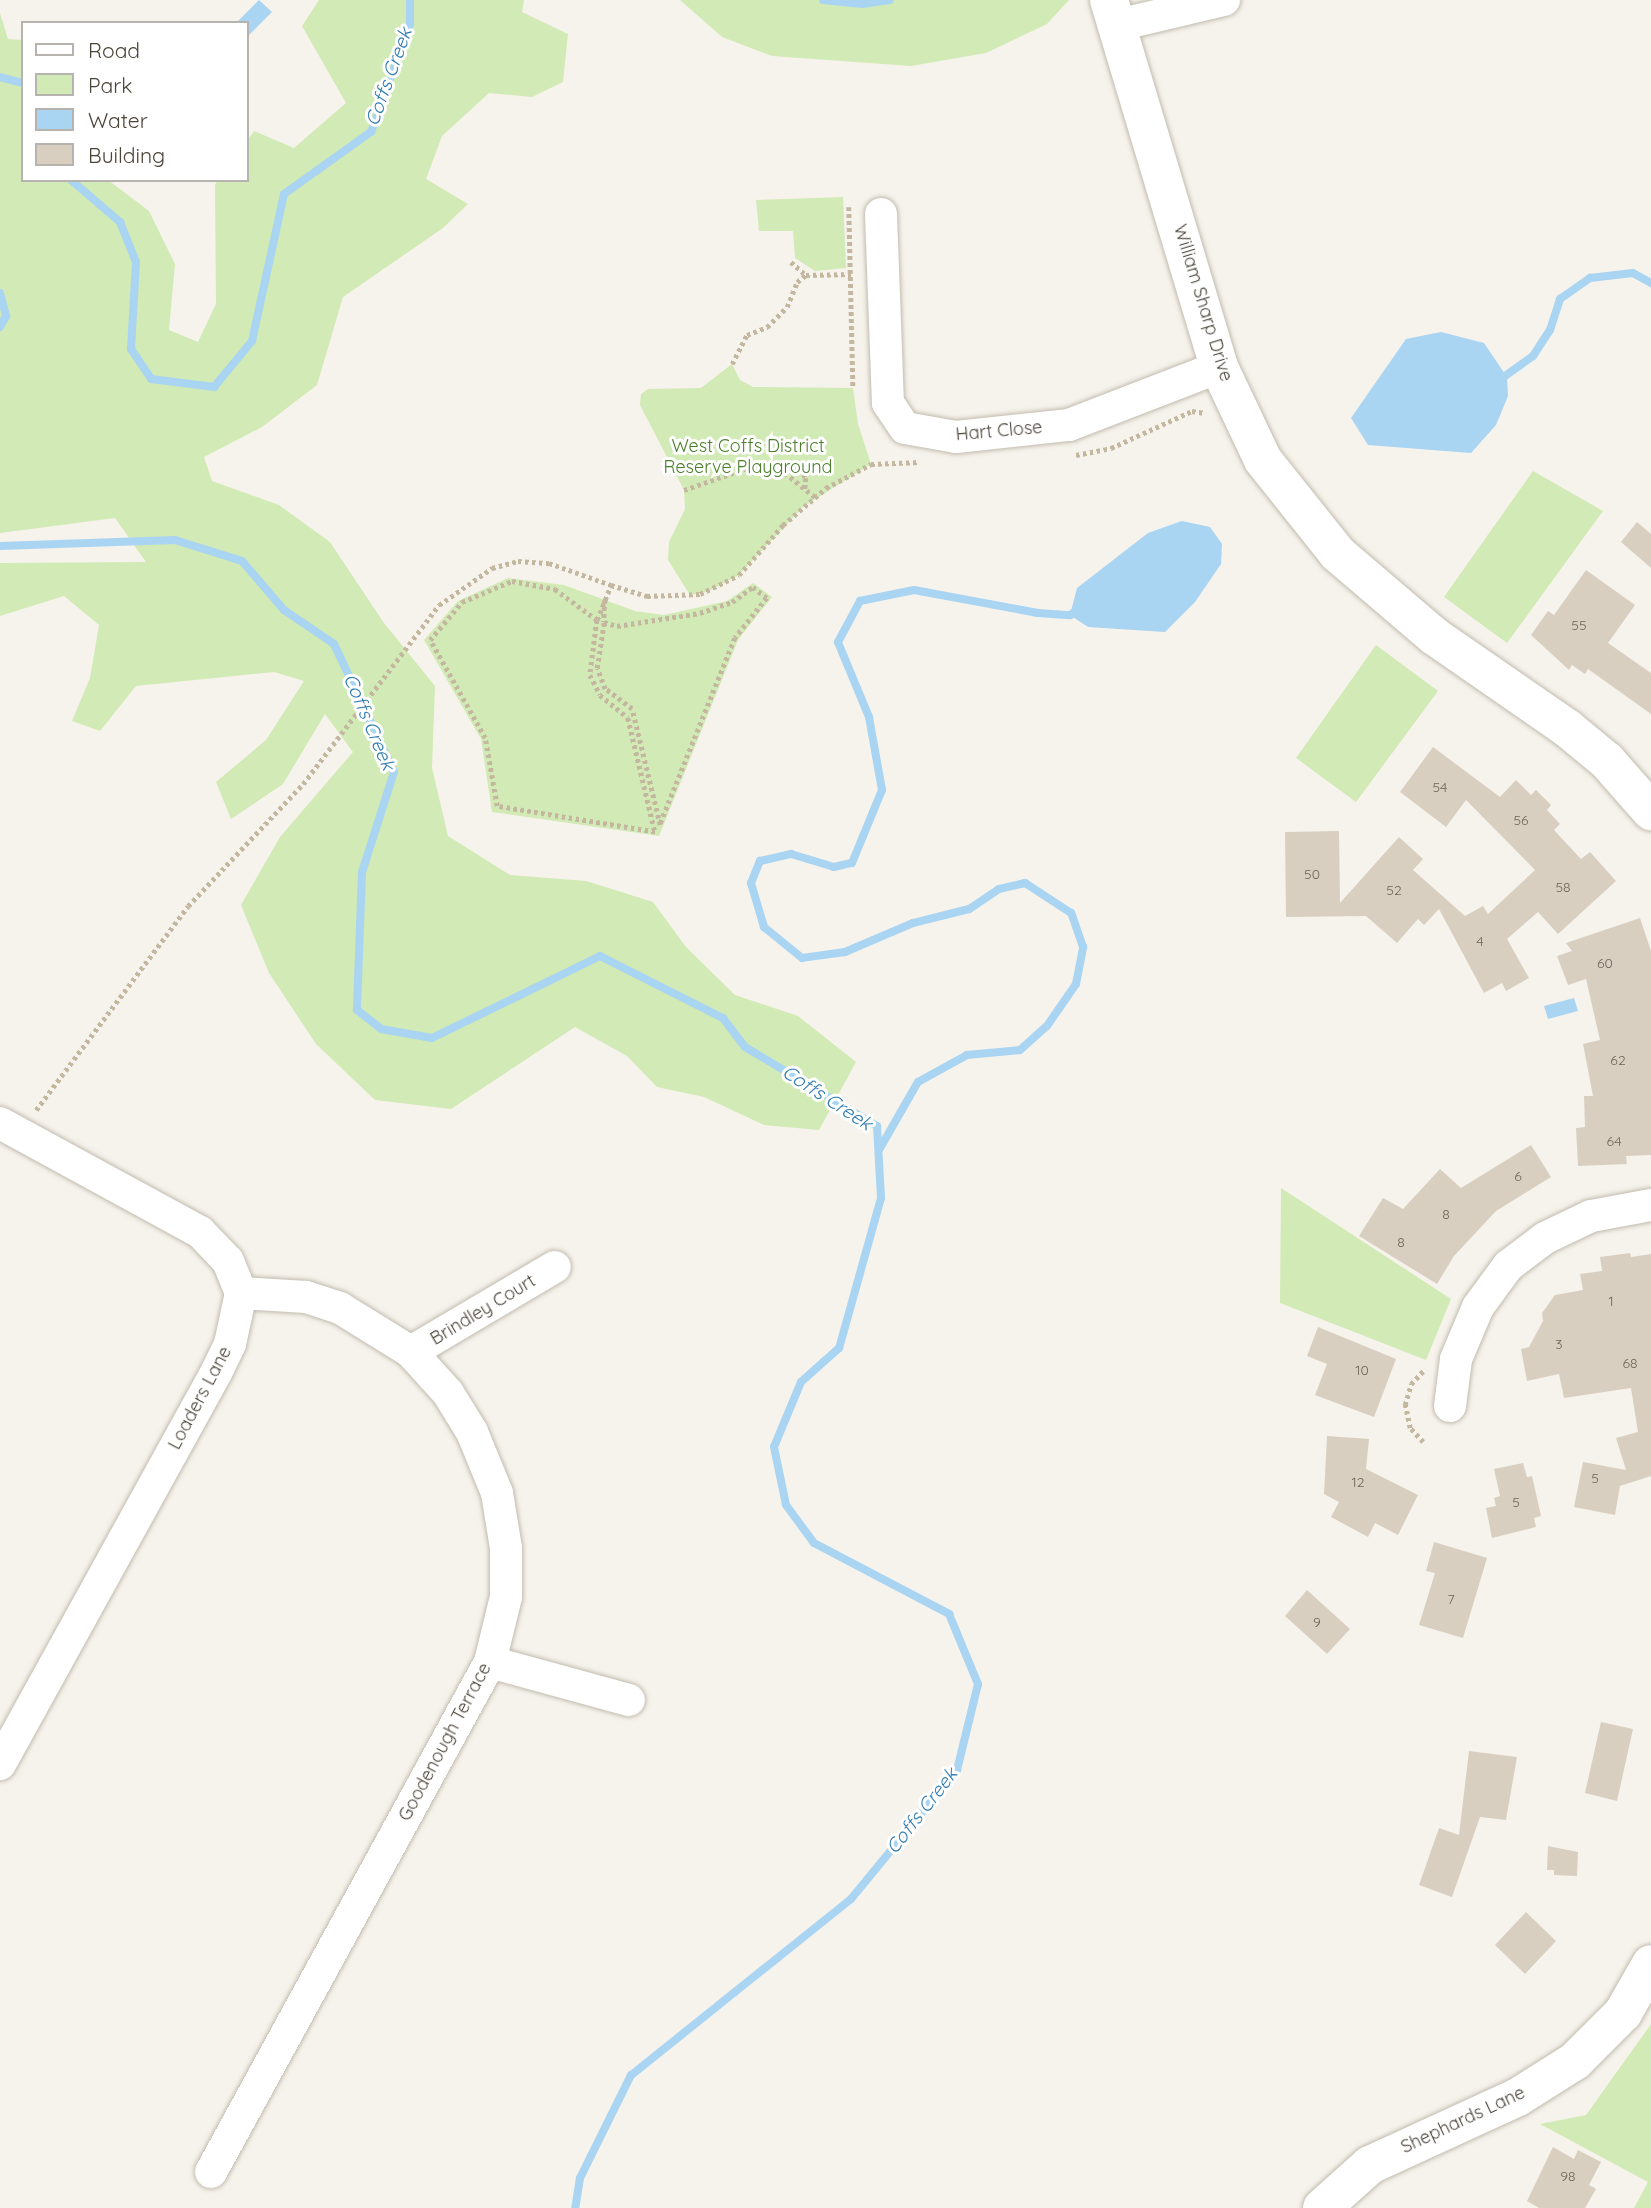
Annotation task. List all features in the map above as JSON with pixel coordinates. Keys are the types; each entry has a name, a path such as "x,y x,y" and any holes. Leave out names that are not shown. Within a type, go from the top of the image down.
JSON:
{"street":[{"path":"1113,13 1224,0"},
{"name":"William Sharp Drive","path":"1113,13 1219,367 1263,460 1338,554 1434,636 1567,728 1608,761 1651,811"},
{"name":"Hart Close","path":"881,214 888,403 905,428 956,437 1069,425 1219,367"},
{"path":"10,1128 200,1232 228,1261 241,1293"},
{"path":"1450,1406 1456,1359 1478,1307 1508,1266 1545,1238 1591,1216 1651,1205"},
{"name":"Brindley Court","path":"411,1352 555,1267"},
{"name":"Goodenough Terrace","path":"211,2172 490,1662 506,1597 506,1548 497,1493 472,1432 448,1393 411,1352 340,1308 306,1297 241,1293"},
{"name":"Loaders Lane","path":"0,1764 217,1371 230,1344 241,1293"},
{"path":"490,1662 629,1700"},
{"name":"Shephards Lane","path":"1322,2208 1370,2165 1518,2097 1575,2061 1623,2013 1651,1964"}],"path":[{"path":"849,207 853,388"},
{"path":"791,262 806,275"},
{"path":"732,364 747,335 767,327 787,307 797,282 806,275 851,274"},
{"path":"1063,456 1111,448 1192,411 1208,413"},
{"path":"10,1128 188,906 303,784 439,605 492,568 518,561 549,563 647,596 700,594 739,576 783,525 816,497 871,464 926,462"},
{"path":"774,464 816,497"},
{"path":"684,490 747,468 774,464 800,468 806,478 804,489"},
{"path":"597,620 555,589 512,581 462,602 430,640 485,738 497,806 655,832 628,718 600,695 590,675 597,620 611,585"},
{"path":"604,622 617,626 700,612 732,602 753,587 767,598 735,638 660,825 632,709 605,689 597,668 606,600"}],"green space":[{"path":"319,0 524,0 522,12 568,34 563,82 532,97 489,93 442,136 426,179 468,204 443,228 343,297 317,385 262,427 204,457 212,481 279,505 330,542 384,623 435,686 432,768 448,836 510,875 586,881 653,902 686,947 735,995 798,1016 856,1062 819,1130 764,1125 704,1097 657,1087 627,1056 575,1027 451,1109 375,1100 316,1044 269,973 241,905 280,837 353,752 325,714 283,784 231,819 216,782 266,740 304,681 274,672 136,686 100,731 72,721 90,678 99,625 64,596 0,616 0,563 146,562 115,518 0,533 0,13 8,39 21,40 21,182 111,182 149,211 175,264 169,330 198,342 216,304 217,182 248,182 248,140 254,131 294,148 346,103 302,26"},
{"path":"680,0 1069,0 1047,24 986,53 911,66 772,56 722,37"},
{"path":"843,197 846,268 815,271 795,258 793,231 759,231 756,200"},
{"name":"West Coffs District Reserve Playground","path":"732,364 740,380 753,387 853,388 858,424 871,464 803,507 739,575 707,592 690,595 668,560 669,542 685,509 684,490 640,405 641,394 648,389 701,388"},
{"path":"1533,471 1603,511 1507,643 1444,597"},
{"path":"508,578 564,585 635,611 664,615 727,601 753,583 772,597 738,640 659,836 492,812 481,739 424,640 458,601"},
{"path":"1376,645 1438,691 1356,802 1296,758"},
{"path":"1281,1188 1451,1299 1426,1360 1280,1303"},
{"path":"1651,2024 1651,2208 1634,2208 1648,2182 1540,2124 1586,2115"}],"water":[{"path":"259,0 272,12 248,36 248,21 238,21"},
{"path":"1441,332 1484,343 1507,377 1508,396 1496,425 1471,453 1368,445 1351,418 1406,339"},
{"path":"1182,521 1210,527 1222,544 1221,564 1195,602 1165,632 1088,627 1070,615 1077,588 1148,533"},
{"path":"1574,998 1578,1011 1548,1019 1544,1006"}],"building":[{"path":"1637,522 1651,534 1651,568 1621,542"},
{"path":"1586,570 1635,605 1608,643 1651,673 1651,714 1588,669 1585,674 1572,665 1569,670 1531,635 1548,611 1554,615"},
{"path":"1433,747 1500,797 1516,780 1531,795 1536,790 1551,805 1547,810 1560,824 1554,830 1581,859 1590,852 1616,881 1558,934 1538,912 1507,939 1529,978 1506,991 1502,983 1484,993 1439,909 1424,925 1418,919 1397,943 1366,916 1286,917 1285,832 1339,831 1340,903 1399,837 1423,859 1413,870 1465,916 1483,906 1488,914 1535,870 1466,800 1446,827 1400,792"},
{"path":"1640,918 1651,951 1651,1155 1626,1156 1627,1164 1578,1166 1576,1128 1585,1127 1584,1096 1593,1096 1583,1044 1600,1040 1586,979 1568,985 1557,956 1572,951 1566,943"},
{"path":"1531,1145 1551,1177 1496,1211 1454,1256 1437,1284 1359,1236 1383,1198 1403,1209 1440,1169 1461,1188"},
{"path":"1630,1253 1631,1257 1651,1254 1651,1476 1620,1486 1615,1515 1574,1507 1583,1462 1626,1470 1616,1438 1638,1432 1631,1388 1564,1398 1559,1374 1527,1381 1521,1349 1529,1347 1543,1321 1542,1313 1555,1295 1583,1290 1580,1274 1602,1271 1600,1257"},
{"path":"1318,1327 1396,1359 1374,1417 1315,1395 1327,1364 1307,1356"},
{"path":"1327,1436 1369,1439 1366,1469 1418,1495 1398,1535 1375,1523 1368,1537 1331,1517 1339,1502 1324,1494"},
{"path":"1523,1463 1527,1477 1532,1476 1541,1516 1534,1518 1536,1527 1492,1538 1486,1508 1496,1506 1494,1498 1500,1496 1494,1469"},
{"path":"1434,1542 1487,1558 1463,1638 1419,1625 1435,1573 1426,1571"},
{"path":"1307,1590 1350,1629 1327,1654 1285,1616"},
{"path":"1601,1722 1633,1729 1617,1801 1585,1793"},
{"path":"1469,1751 1517,1757 1506,1820 1480,1817 1452,1897 1419,1885 1439,1828 1459,1835"},
{"path":"1548,1846 1578,1852 1577,1876 1554,1875 1554,1870 1547,1870"},
{"path":"1526,1912 1556,1941 1525,1974 1495,1945"},
{"path":"1553,2147 1574,2159 1578,2150 1601,2162 1589,2185 1596,2189 1585,2208 1539,2208 1527,2201"}],"waterway":[{"name":"Coffs Creek","path":"73,182 120,222 136,262 131,349 151,379 214,387 252,341 284,194 371,132 410,24 410,0"},
{"path":"823,0 862,4 890,0"},
{"name":"Coffs Creek","path":"0,77 21,82"},
{"path":"1498,381 1533,356 1550,330 1560,299 1590,278 1633,273 1651,283"},
{"name":"Coffs Creek","path":"0,293 6,316 0,327"},
{"name":"Coffs Creek","path":"0,546 175,540 242,561 284,610 334,644 394,772 362,872 357,1010 381,1029 432,1038 600,956 723,1018 745,1047 877,1126 881,1198 839,1348 801,1382 774,1447 786,1505 814,1543 949,1614 978,1684 957,1770 851,1899 631,2075 580,2178 575,2208"},
{"path":"879,1150 918,1082 967,1055 1020,1050 1047,1026 1076,984 1083,947 1071,913 1025,883 999,889 969,909 913,923 845,952 802,958 764,927 751,883 760,861 791,854 834,867 852,863 882,790 869,717 838,642 860,601 914,590 1038,613 1070,615 1078,610"}]}
